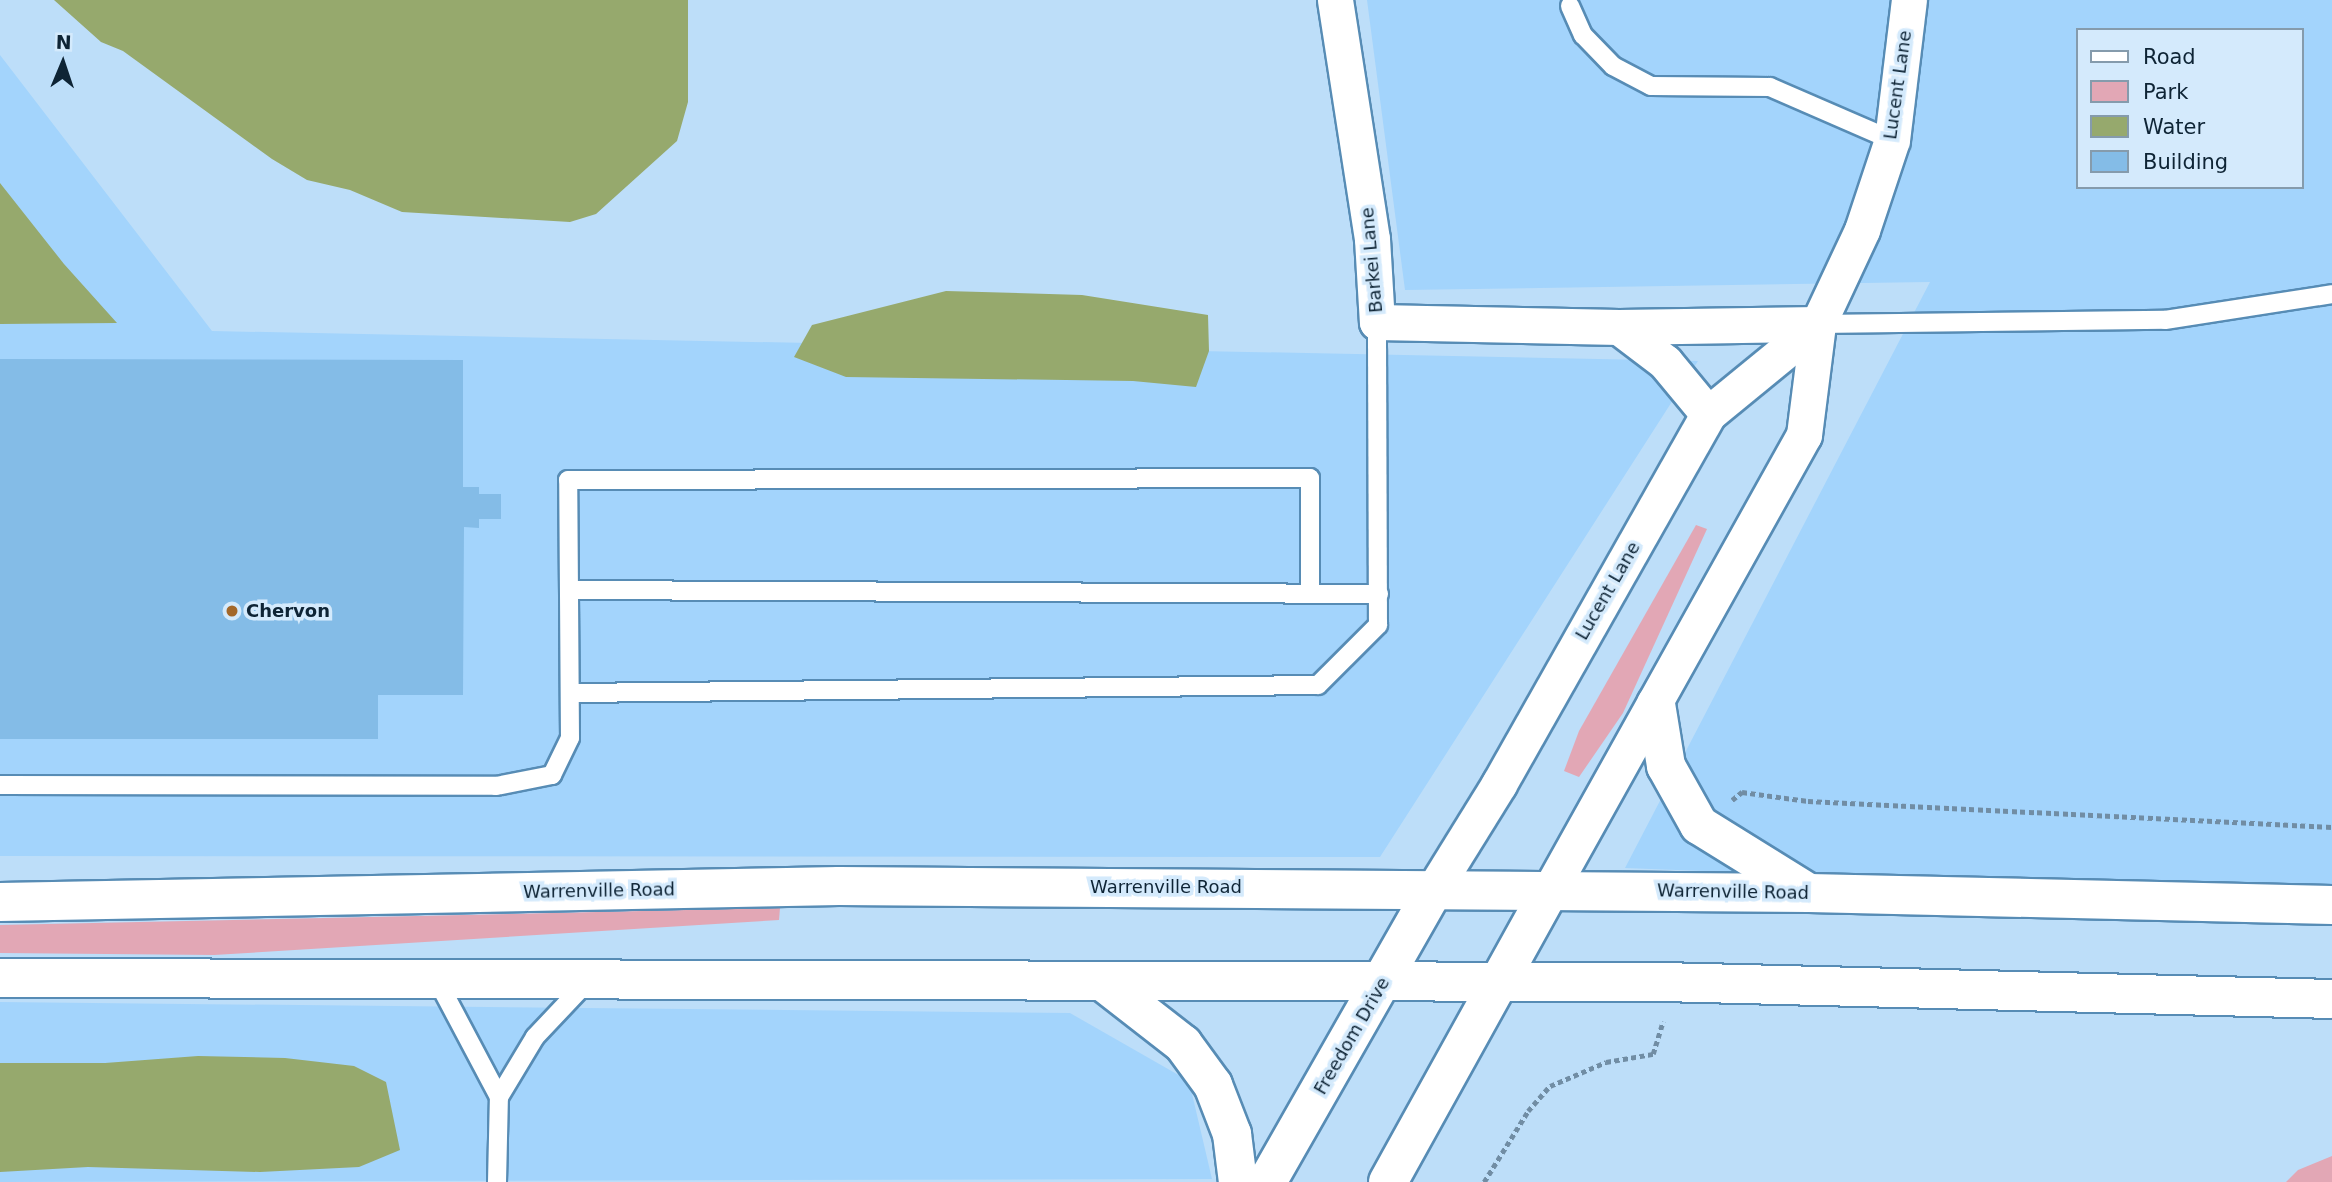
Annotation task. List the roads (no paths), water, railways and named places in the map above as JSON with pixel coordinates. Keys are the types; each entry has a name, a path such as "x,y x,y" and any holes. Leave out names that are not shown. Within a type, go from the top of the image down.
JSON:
{"main road":[{"path":"1656,704 1666,766 1699,825 1809,893"},
{"name":"Warrenville Road","path":"0,902 839,887 1809,893 2332,905"},
{"name":"Freedom Drive","path":"1267,1182 1384,982 1434,889"},
{"path":"1388,1182 1502,981 1550,890"},
{"path":"0,978 1662,982 2332,999"},
{"path":"1102,981 1183,1044 1213,1085 1232,1134 1238,1182"}],"street":[{"name":"Barkei Lane","path":"1335,0 1372,239 1377,322 1619,327 1818,324"},
{"name":"Lucent Lane","path":"1550,890 1804,435 1818,324 1862,230 1892,140 1909,0"},
{"name":"Lucent Lane","path":"1434,889 1499,784 1709,414 1818,324"},
{"path":"1619,327 1658,355 1709,414"}],"lane":[{"path":"1570,6 1583,34 1613,66 1651,86 1770,87 1892,140"},
{"path":"1818,324 2165,320 2332,294"},
{"path":"570,693 1318,685 1378,625 1377,322"},
{"path":"0,785 496,786 552,775 570,738 568,480 1310,478 1310,592"},
{"path":"569,590 1378,594"},
{"path":"437,981 499,1097 497,1182"},
{"path":"499,1097 535,1037 588,981"}],"water":[{"path":"54,0 688,0 688,102 677,141 596,214 570,222 402,212 350,190 307,180 272,159 123,51 101,42"},
{"path":"0,183 64,264 117,323 0,324"},
{"path":"946,291 1082,295 1208,315 1209,351 1196,387 1133,381 846,377 794,357 812,325"},
{"path":"198,1056 285,1058 354,1066 386,1082 400,1150 359,1167 260,1172 88,1167 0,1172 0,1063 105,1063"}],"place":[{"name":"Chervon","path":"232,611"}]}
